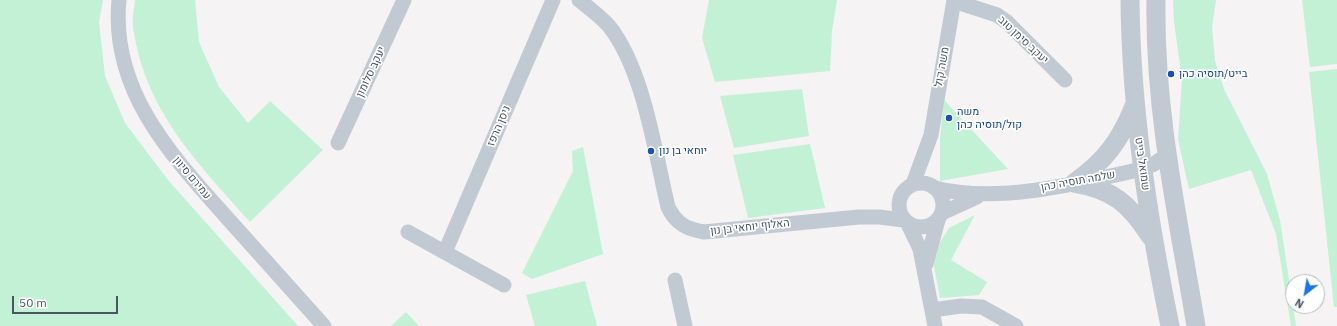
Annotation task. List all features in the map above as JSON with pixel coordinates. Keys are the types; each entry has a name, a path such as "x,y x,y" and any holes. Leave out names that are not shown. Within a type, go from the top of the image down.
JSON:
{"street":[{"name":"עמירם סיוון","path":"118,0 120,36 126,68 139,104 148,121 184,169 324,326"},
{"name":"יעקב סלומון","path":"338,143 404,0"},
{"name":"ניסן הרפז","path":"445,252 553,0"},
{"name":"האלוף יוחאי בן נון","path":"578,0 608,25 620,42 638,85 644,104 668,208 673,218 682,226 704,232 879,216 906,222"},
{"name":"יעקב סימן טוב","path":"954,0 997,15 1007,22 1065,80"},
{"name":"משה קול","path":"913,184 931,135 954,0"},
{"name":"שמואל בייט","path":"1130,0 1131,63 1134,105 1153,242 1170,326"},
{"path":"1156,0 1157,57 1167,155 1196,326"},
{"path":"1074,183 1095,167 1112,149 1125,127 1134,105"},
{"name":"משה קול","path":"931,135 933,186"},
{"name":"שלמה תוסיה כהן","path":"933,186 966,194 986,194 1074,183 1142,169 1154,164 1167,155"},
{"path":"925,269 928,252 940,216 942,199 933,186 920,182 906,188 900,197 899,209 920,249 935,326"},
{"path":"1074,183 1106,191 1119,200 1135,215 1153,242"},
{"name":"שלמה תוסיה כהן","path":"940,216 964,201 986,194"},
{"name":"האלוף יוחאי בן נון","path":"859,217 875,211 900,197"},
{"path":"906,222 918,227 925,227 940,216"},
{"path":"408,232 504,285"},
{"path":"675,280 685,326"},
{"path":"932,310 961,306 982,307 1016,326"}],"green space":[{"path":"0,0 103,0 99,22 105,76 125,123 168,180 298,326 0,326"},
{"path":"135,0 195,0 199,42 219,87 248,123 270,101 323,150 250,222 193,156 176,134 161,110 139,57 133,27"},
{"path":"709,0 837,0 832,31 830,71 715,82 702,38"},
{"path":"1173,0 1216,0 1212,27 1215,61 1224,89 1267,174 1280,220 1288,274 1285,274 1285,289 1276,234 1251,170 1189,189 1178,139 1182,79 1174,22"},
{"path":"1302,0 1337,0 1337,64 1310,67"},
{"path":"1337,69 1337,307 1334,307 1309,72"},
{"path":"802,89 809,136 734,148 720,96"},
{"path":"944,100 1008,169 940,181 940,138"},
{"path":"810,144 825,208 748,218 733,155"},
{"path":"583,147 603,254 532,279 522,273 573,171 572,151"},
{"path":"975,215 951,260 987,282 979,295 940,298 933,261 939,244 949,228"},
{"path":"585,281 597,326 535,326 526,295"},
{"path":"406,312 419,326 391,326"},
{"path":"1289,314 1294,314 1296,326 1291,326"}],"place":[{"name":"בייט/תוסיה כהן","path":"1171,74"},
{"name":"משה קול/תוסיה כהן","path":"949,118"},
{"name":"יוחאי בן נון","path":"651,151"}]}
